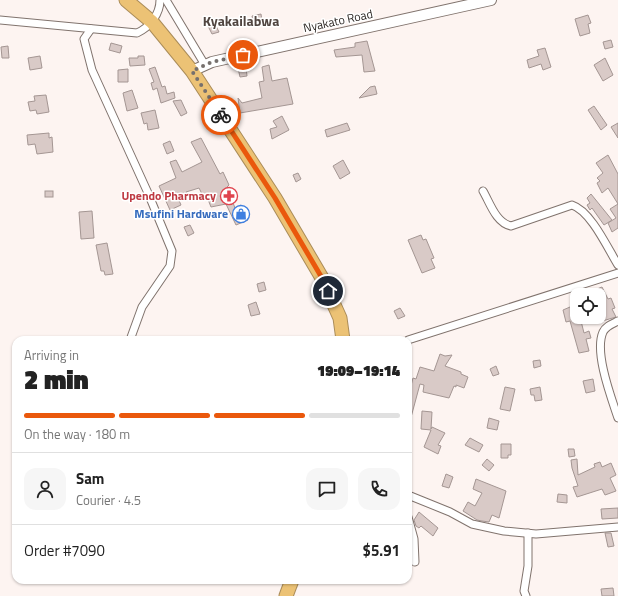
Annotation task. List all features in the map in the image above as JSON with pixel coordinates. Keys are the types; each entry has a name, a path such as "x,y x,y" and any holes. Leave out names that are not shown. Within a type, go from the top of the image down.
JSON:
{"highway":[{"path":"126,0 152,22 192,71 275,198 322,278 340,318 342,336"},
{"path":"286,596 290,584"}],"street":[{"path":"0,20 137,33 144,30 152,22 159,10 160,0"},
{"path":"166,0 205,65"},
{"name":"Nyakato Road","path":"192,71 212,62 491,0"},
{"path":"91,29 84,39 92,70 148,193 172,251 170,266 142,307 131,336"},
{"path":"483,191 499,219 506,225 511,226 572,205 578,207 586,213 618,266"},
{"path":"412,339 618,273"},
{"path":"618,320 607,327 603,332 601,353 609,390 618,418"},
{"path":"412,497 450,512 482,528 528,533 618,527"},
{"path":"412,532 416,562"},
{"path":"526,596 524,591 528,566 528,533"}],"building":[{"path":"261,14 262,21 253,22 252,16"},
{"path":"588,15 591,23 588,24 590,33 580,36 575,19"},
{"path":"215,24 219,32 212,34 208,26"},
{"path":"611,40 613,47 605,49 603,42"},
{"path":"367,41 375,71 364,72 362,55 336,57 334,50 355,47 355,43"},
{"path":"111,43 122,46 120,53 109,50"},
{"path":"8,46 9,58 2,58 1,47"},
{"path":"545,48 551,67 543,70 541,64 529,68 527,60 539,56 537,50"},
{"path":"40,56 42,68 30,70 28,58"},
{"path":"138,56 144,56 145,65 130,66 129,58 138,58"},
{"path":"605,58 613,75 603,81 594,65"},
{"path":"269,65 272,81 287,78 293,104 240,113 238,98 242,103 262,98 259,82 264,81 262,67"},
{"path":"155,67 162,87 165,86 167,94 174,92 175,98 161,103 157,88 153,90 151,83 154,82 149,69"},
{"path":"246,67 247,76 240,77 238,68"},
{"path":"128,69 128,82 118,82 118,70"},
{"path":"375,86 377,94 359,98 370,87"},
{"path":"132,90 138,108 127,111 123,93"},
{"path":"46,95 49,112 37,114 36,110 30,111 28,102 35,101 34,96"},
{"path":"181,100 187,113 181,116 173,101"},
{"path":"594,106 607,125 601,130 588,110"},
{"path":"155,110 159,128 148,130 147,123 144,124 141,113"},
{"path":"282,116 289,130 272,139 270,129 277,127 273,121"},
{"path":"347,123 350,130 327,137 325,130"},
{"path":"618,123 618,138 611,127"},
{"path":"49,133 49,138 52,137 53,152 37,154 35,144 28,145 27,135"},
{"path":"201,138 220,174 223,172 229,185 227,187 235,208 241,205 248,220 236,225 226,204 211,207 207,197 204,198 199,188 186,192 187,195 178,198 181,205 170,210 159,186 176,178 170,162 176,160 182,172 202,162 191,142"},
{"path":"170,141 174,151 167,154 163,144"},
{"path":"608,155 618,174 618,204 608,188 602,193 597,183 600,181 597,178 603,173 596,163"},
{"path":"343,160 350,173 340,179 333,166"},
{"path":"298,173 301,179 296,182 293,175"},
{"path":"45,191 53,191 53,197 45,197"},
{"path":"591,194 612,220 604,225 592,208 590,210 587,205 590,203 587,198"},
{"path":"618,204 618,228 612,232 608,223 616,218 610,209"},
{"path":"92,211 94,238 81,239 79,212"},
{"path":"190,225 194,233 188,236 184,227"},
{"path":"421,235 423,240 426,239 434,258 431,259 435,268 422,273 408,240"},
{"path":"107,243 113,274 105,275 104,271 101,271 96,245"},
{"path":"264,282 266,290 259,292 257,284"},
{"path":"606,295 608,299 611,298 615,308 612,309 616,317 606,320"},
{"path":"256,302 260,314 251,316 248,305"},
{"path":"570,307 570,321 566,322 563,310"},
{"path":"400,308 405,316 398,319 394,311"},
{"path":"571,324 582,324 584,333 589,331 591,338 586,339 589,351 579,353"},
{"path":"440,354 445,356 452,355 445,366 461,372 461,374 468,377 464,388 456,385 456,387 454,386 449,398 423,392 424,385 420,384 412,414 413,378 416,379 420,367 434,371"},
{"path":"540,360 541,366 534,368 533,361"},
{"path":"496,366 499,374 493,376 490,369"},
{"path":"593,379 595,391 586,393 583,381"},
{"path":"505,387 515,389 510,411 500,409"},
{"path":"540,387 542,400 535,401 534,395 531,395 530,389"},
{"path":"422,411 432,412 431,429 432,427 445,433 438,445 441,446 438,454 424,447 431,430 421,429"},
{"path":"489,418 499,421 497,430 487,428"},
{"path":"470,438 483,445 479,452 465,445"},
{"path":"501,444 511,444 511,455 508,455 508,458 501,458"},
{"path":"568,449 574,449 575,456 569,457"},
{"path":"487,459 494,465 489,471 482,465"},
{"path":"577,459 578,475 595,467 594,464 600,462 602,467 611,463 616,475 610,478 616,491 605,495 602,489 577,497 573,487 578,486 571,460"},
{"path":"446,474 453,477 449,488 442,486"},
{"path":"476,479 506,491 499,518 492,515 489,522 482,521 477,520 463,511 468,502 475,506 482,493 473,489"},
{"path":"558,494 567,495 567,503 557,502"},
{"path":"618,508 618,518 602,519 601,509"},
{"path":"419,512 438,528 433,536 421,526 419,528 416,526 414,520"},
{"path":"605,533 611,533 614,546 608,547"},
{"path":"613,588 614,596 602,596 601,589"}],"way so far":[{"path":"221,115 192,71 212,62 243,55"}],"place":[{"name":"Upendo Pharmacy","path":"229,196"},
{"name":"Msufini Hardware","path":"241,214"}],"district":[{"name":"Kyakailabwa","path":"241,21"}],"route":[{"path":"221,115 275,198 322,278 328,291"}]}
